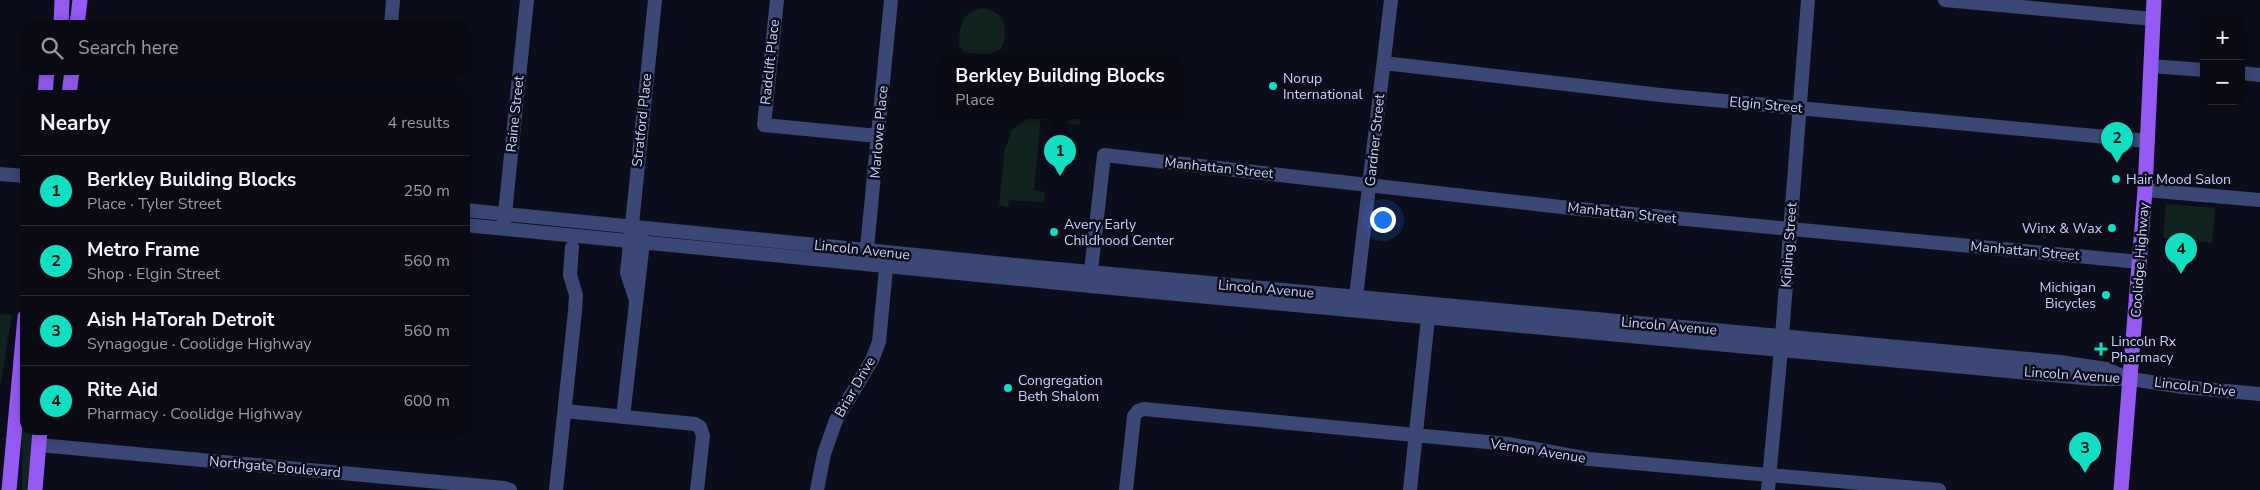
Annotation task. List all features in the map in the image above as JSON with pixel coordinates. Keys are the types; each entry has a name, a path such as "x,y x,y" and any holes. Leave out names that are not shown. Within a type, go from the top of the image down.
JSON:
{"main road":[{"path":"51,20 53,0"},
{"path":"61,20 62,0"},
{"path":"70,20 72,0"},
{"path":"78,20 80,0"},
{"name":"Coolidge Highway","path":"2121,490 2145,190 2154,0"},
{"path":"45,90 47,75"},
{"path":"55,90 56,75"},
{"path":"70,90 71,75"},
{"path":"10,490 20,375"},
{"path":"34,490 39,437"}],"street":[{"path":"391,20 393,0"},
{"name":"Raine Street","path":"503,228 527,0"},
{"name":"Stratford Place","path":"623,417 636,300 627,273 637,241 632,226 655,0"},
{"name":"Radclift Place","path":"777,0 764,125 878,136"},
{"name":"Marlowe Place","path":"866,257 892,0"},
{"name":"Gardner Street","path":"1355,304 1391,0"},
{"name":"Kipling Street","path":"1768,490 1808,0"},
{"path":"1944,0 2152,19"},
{"name":"Elgin Street","path":"1384,63 1660,95 2148,141"},
{"path":"2151,66 2200,70"},
{"path":"2245,73 2260,75"},
{"name":"Manhattan Street","path":"1090,279 1104,155 1579,209 2140,262"},
{"path":"0,174 20,176"},
{"path":"2145,190 2260,200"},
{"name":"Lincoln Avenue","path":"470,210 632,226 866,257"},
{"name":"Lincoln Avenue","path":"470,225 637,241 866,257 1428,311 1781,342 2094,379 2131,379"},
{"path":"556,490 575,311 576,295 570,276 572,247"},
{"name":"Briar Drive","path":"817,490 824,454 836,420 872,360 879,342 887,259"},
{"path":"1410,490 1428,311"},
{"name":"Lincoln Drive","path":"2131,379 2260,394"},
{"name":"Vernon Avenue","path":"1126,490 1133,424 1138,411 1154,409 1508,444 1589,459 1939,490"},
{"path":"565,412 696,424 700,427 703,436 697,490"},
{"name":"Northgate Boulevard","path":"39,437 510,490"}],"green space":[{"path":"981,8 989,10 1000,17 1005,28 1004,42 1001,49 989,54 979,54 964,52 959,46 962,22 974,10"},
{"path":"1028,119 1041,119 1034,190 1045,192 1044,202 1009,200 1008,207 999,205 1005,148 1011,130"},
{"path":"1043,119 1081,119 1080,125"},
{"path":"2166,204 2215,208 2212,243 2163,238"},
{"path":"0,314 12,315 0,387"},
{"path":"22,435 32,435 27,490 22,490"}],"place":[{"name":"Norup International","path":"1273,86"},
{"name":"Metro Frame","path":"2117,163"},
{"name":"Berkley Building Blocks","path":"1060,176"},
{"name":"Hair Mood Salon","path":"2116,179"},
{"name":"Winx & Wax","path":"2112,228"},
{"name":"Avery Early Childhood Center","path":"1054,232"},
{"name":"Rite Aid","path":"2181,274"},
{"name":"Michigan Bicycles","path":"2106,295"},
{"name":"Lincoln Rx Pharmacy","path":"2101,349"},
{"name":"Congregation Beth Shalom","path":"1008,388"},
{"name":"Aish HaTorah Detroit","path":"2085,473"}]}
